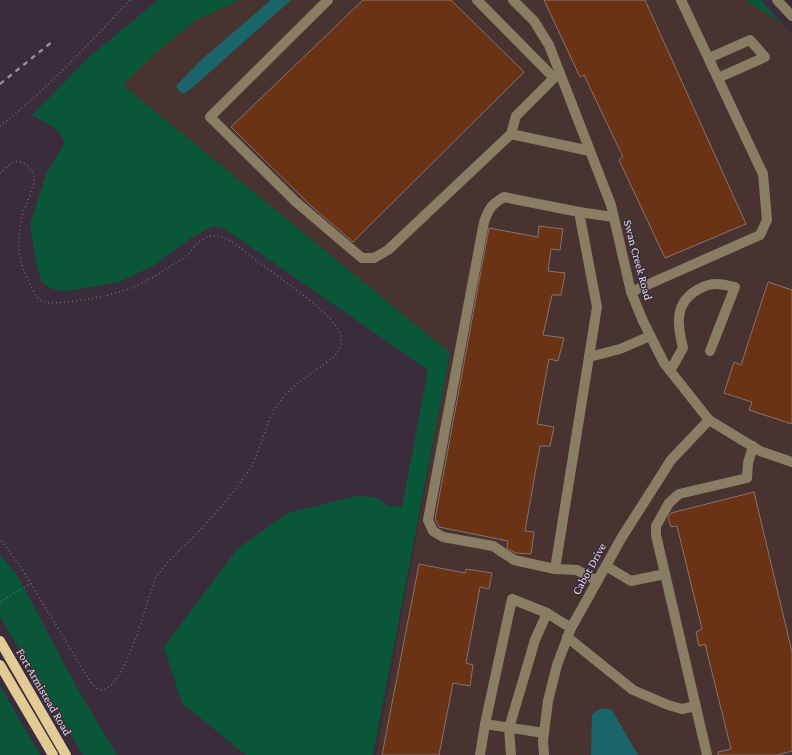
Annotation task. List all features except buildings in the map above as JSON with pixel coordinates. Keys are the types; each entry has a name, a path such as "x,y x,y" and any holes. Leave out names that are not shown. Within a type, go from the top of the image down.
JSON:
{"main road":[{"name":"Fort Armistead Road","path":"0,641 66,755"},
{"name":"Fort Armistead Road","path":"0,665 53,755"}],"street":[{"path":"328,0 210,117 296,202 362,258 374,258 388,250 511,134 516,116 556,75 477,0"},
{"name":"Swan Creek Road","path":"513,0 534,21 549,45 556,75 576,115 611,204 631,292 650,336 664,363 709,420"},
{"path":"631,292 760,235 767,220 763,174 681,0"},
{"path":"777,0 792,16"},
{"path":"708,58 750,40 765,57 718,78"},
{"path":"511,134 590,151"},
{"path":"597,582 577,570 555,569 514,560 492,546 443,537 433,530 428,520 484,222 488,209 504,197 579,212 613,217"},
{"path":"555,569 596,307 579,212"},
{"path":"670,371 683,348 679,330 679,315 684,301 691,293 702,287 715,284 735,287 710,351"},
{"path":"589,357 620,349 650,336"},
{"path":"709,420 760,451 792,462"},
{"name":"Cabot Drive","path":"544,755 544,733 548,701 557,665 569,633 622,537 671,460 709,420"},
{"path":"707,755 656,535 656,526 669,503 679,494 747,478 748,462 753,446"},
{"path":"606,566 631,581 665,574"},
{"path":"480,755 485,724 512,599 547,613 633,690 668,705 682,709 696,706"},
{"path":"511,755 509,728 535,640 547,613"},
{"path":"485,724 544,733"}],"path":[{"path":"0,126 21,110 69,64 130,0"},
{"path":"0,173 15,162 20,162 30,168 33,173 34,180 22,214 18,247 26,277 39,299 44,302 55,303 92,299 137,286 185,257 197,242 204,238 218,236 227,239 239,247 326,314 340,333 341,341 340,349 335,356 292,389 277,406 266,428 258,454 246,475 200,530 171,558 163,568 152,588 134,645 117,676 109,687 103,689 97,688 88,678 16,559 0,539"},
{"path":"0,602 31,584"}],"shaded area":[{"path":"158,0 761,0 792,34 792,755 376,755 450,353 89,57"},
{"path":"158,0 240,0 196,20 158,51 123,85 450,353 373,755 246,755 182,703 164,647 237,549 288,513 361,495 380,499 387,506 402,507 428,370 225,229 213,226 194,236 153,266 119,282 66,291 52,289 41,281 36,263 30,224 47,172 65,142 58,130 32,115 89,57"},
{"path":"271,0 291,0 192,88 184,94 180,92 176,86 201,60"},
{"path":"745,0 761,0 782,23"},
{"path":"0,555 17,575 76,686 117,755 83,755 0,617"},
{"path":"0,685 40,755 0,755"},
{"path":"602,708 612,710 638,755 591,755 592,714"}],"railway":[{"path":"0,84 53,41"}]}
